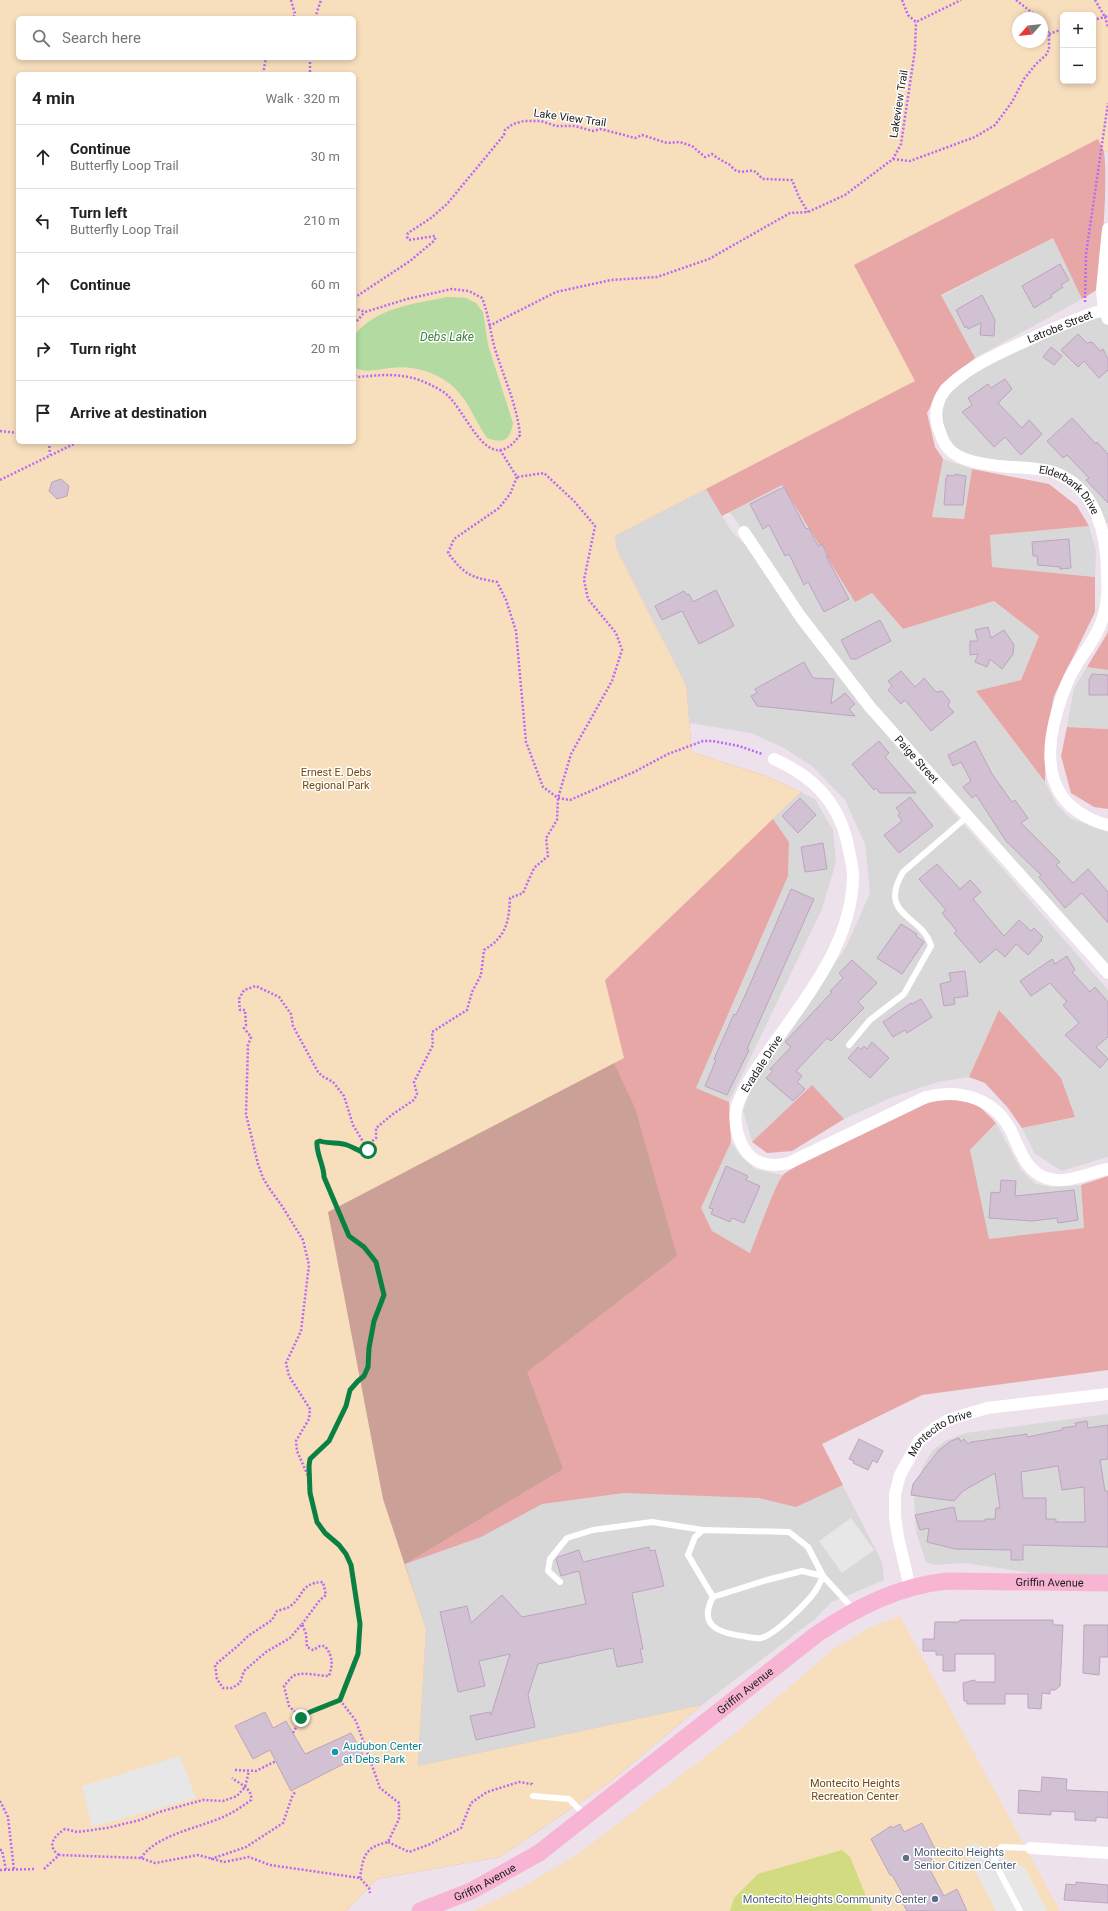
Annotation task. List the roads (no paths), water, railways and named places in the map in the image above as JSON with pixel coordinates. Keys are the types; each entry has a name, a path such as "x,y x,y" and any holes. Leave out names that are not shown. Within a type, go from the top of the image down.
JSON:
{"street":[{"name":"Latrobe Street","path":"948,387 968,372 1006,350 1085,315 1106,315 1102,290 1108,230"},
{"name":"Elderbank Drive","path":"948,387 937,407 936,418 943,441 952,451 965,459 985,464 1037,469 1053,472 1066,478 1080,489 1093,507 1102,525 1107,552 1108,598 1098,630 1067,682 1052,735 1050,758 1052,778 1063,797 1072,808 1084,816 1108,825"},
{"name":"Paige Street","path":"744,532 800,616 861,697 1108,973"},
{"name":"Evadale Drive","path":"774,758 794,767 810,780 836,811 844,831 853,875 852,898 847,920 834,950 803,1003 754,1073 738,1103 734,1116 736,1130 743,1146 752,1157 764,1164 778,1166 790,1163 926,1097 941,1093 957,1093 976,1097 990,1105 1012,1131 1026,1162 1035,1173 1046,1178 1061,1180 1108,1169"},
{"name":"Montecito Drive","path":"910,1588 898,1537 895,1516 895,1494 900,1475 919,1441 934,1428 948,1420 987,1408 1108,1394"},
{"name":"Griffin Avenue","path":"420,1911 471,1891 539,1853 817,1634 854,1610 910,1588 946,1581 1108,1583"},
{"path":"1030,1848 1108,1852"}],"lane":[{"path":"849,1045 870,1020 904,994 931,946 924,933 900,910 895,900 894,892 898,881 903,872 968,816"},
{"path":"560,1582 548,1571 550,1559 567,1538 592,1530 652,1522 703,1530 789,1532 808,1547 823,1576 854,1610"},
{"path":"703,1530 695,1537 688,1555 713,1597"},
{"path":"802,1571 823,1576 815,1591 776,1631 760,1638 724,1633 712,1626 708,1616 708,1607 713,1597 802,1571"},
{"path":"533,1796 569,1799 586,1816"},
{"path":"1020,1911 994,1861 1001,1847 1030,1848"}],"water":[{"name":"Debs Lake","path":"447,297 466,298 476,303 483,312 488,345 513,423 508,437 498,441 487,438 460,394 454,387 438,376 419,369 399,367 367,371 356,368 356,334 363,326 373,319 397,308"}],"place":[{"name":"Audubon Center at Debs Park","path":"335,1752"},
{"name":"Montecito Heights Senior Citizen Center","path":"906,1858"},
{"name":"Montecito Heights Community Center","path":"935,1899"}],"park label":[{"name":"Ernest E. Debs Regional Park","path":"336,778"},
{"name":"Montecito Heights Recreation Center","path":"855,1789"}]}
